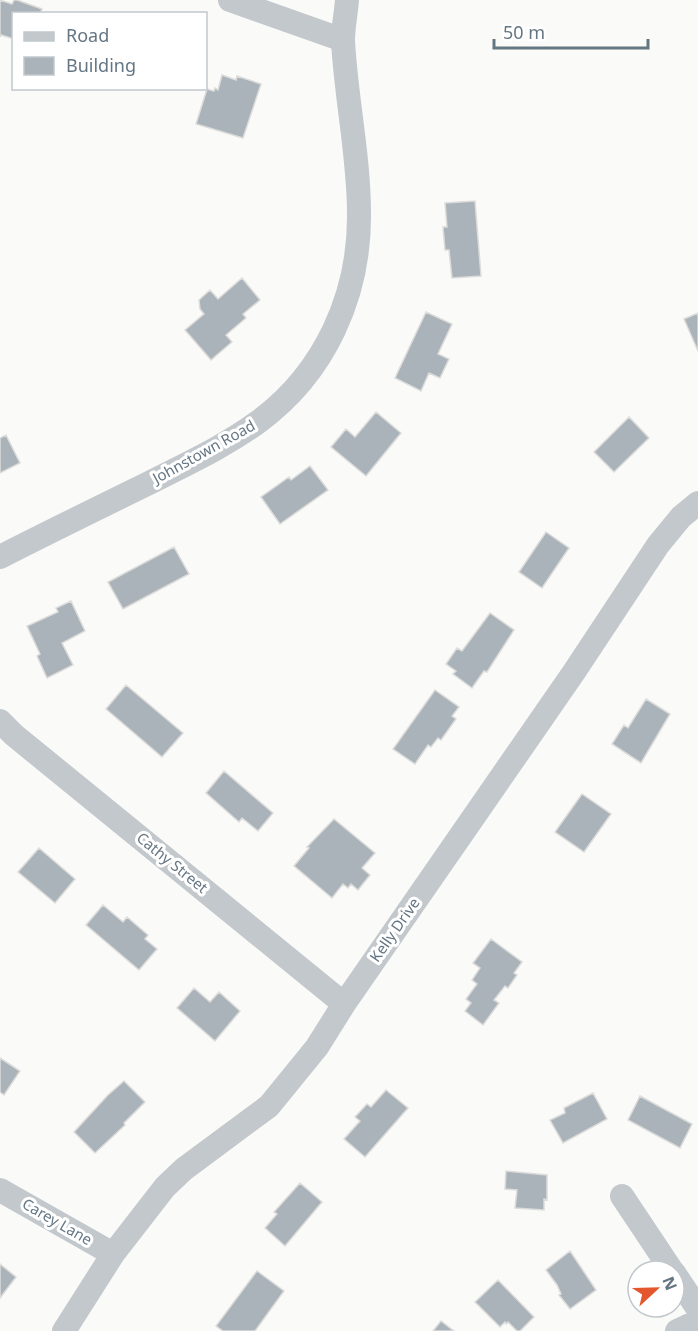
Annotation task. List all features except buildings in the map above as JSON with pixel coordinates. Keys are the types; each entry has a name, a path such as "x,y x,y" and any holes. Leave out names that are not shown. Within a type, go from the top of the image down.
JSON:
{"street":[{"path":"230,0 343,40"},
{"name":"Johnstown Road","path":"0,556 226,442 258,422 285,400 308,374 327,344 342,313 352,280 358,245 359,212 343,40 347,0"},
{"name":"Kelly Drive","path":"64,1331 113,1254 165,1187 184,1169 248,1124 274,1100 317,1047 344,1004 568,682 658,545 681,517 698,503"},
{"name":"Cathy Street","path":"0,722 344,1004"},
{"name":"Carey Lane","path":"0,1190 113,1254"},
{"path":"622,1196 664,1259"},
{"path":"686,1291 698,1309"},
{"path":"677,1331 698,1320"}]}
